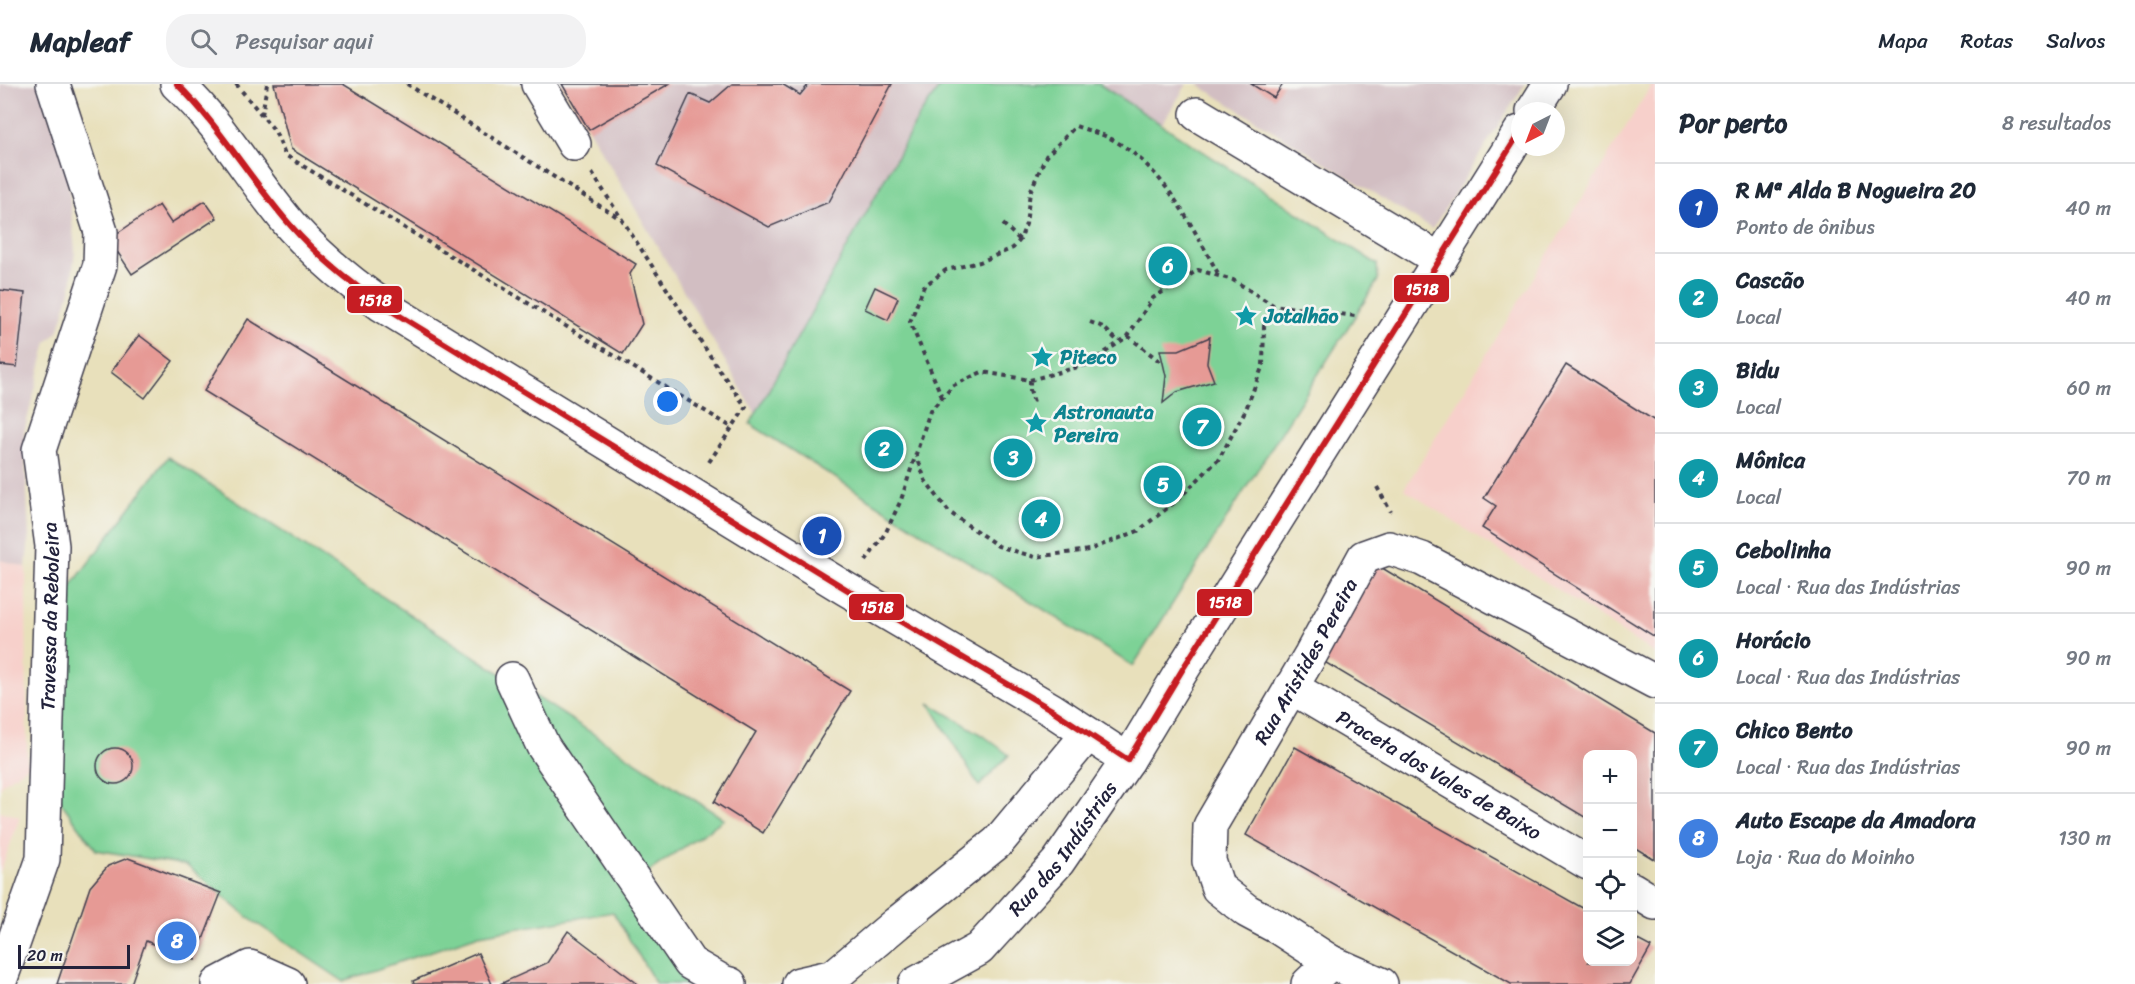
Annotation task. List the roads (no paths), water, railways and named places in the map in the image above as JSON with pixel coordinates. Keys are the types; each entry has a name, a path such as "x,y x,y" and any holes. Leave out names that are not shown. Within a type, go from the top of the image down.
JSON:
{"street":[{"name":"Travessa da Reboleira","path":"0,981 43,859 52,546 39,450 100,266 101,232 53,84"},
{"path":"177,84 196,102 292,226 347,280 382,305 1128,760"},
{"path":"538,84 574,144"},
{"path":"1539,102 1550,84"},
{"path":"1197,114 1440,260"},
{"name":"Rua das Indústrias","path":"915,984 979,949 1058,862 1128,760 1511,146"},
{"name":"Rua Aristides Pereira","path":"1381,984 1331,962 1277,927 1247,911 1218,888 1209,861 1210,826 1364,557 1389,548 1422,559 1655,682"},
{"path":"512,679 543,746 690,963 730,984"},
{"name":"Praceta dos Vales de Baixo","path":"1291,687 1583,861"},
{"path":"799,984 834,976 998,842 1088,734"},
{"path":"1637,892 1655,903"},
{"path":"1308,984 1331,962"},
{"path":"218,984 250,967 288,984"}],"place":[{"name":"Horácio","path":"1168,266"},
{"name":"Jotalhão","path":"1246,316"},
{"name":"Piteco","path":"1042,357"},
{"name":"Astronauta Pereira","path":"1036,423"},
{"name":"Chico Bento","path":"1202,427"},
{"name":"Cascão","path":"884,449"},
{"name":"Bidu","path":"1013,458"},
{"name":"Cebolinha","path":"1163,485"},
{"name":"Mônica","path":"1041,519"},
{"name":"R Mª Alda B Nogueira 20","path":"822,536"},
{"name":"Auto Escape da Amadora","path":"177,941"}]}
